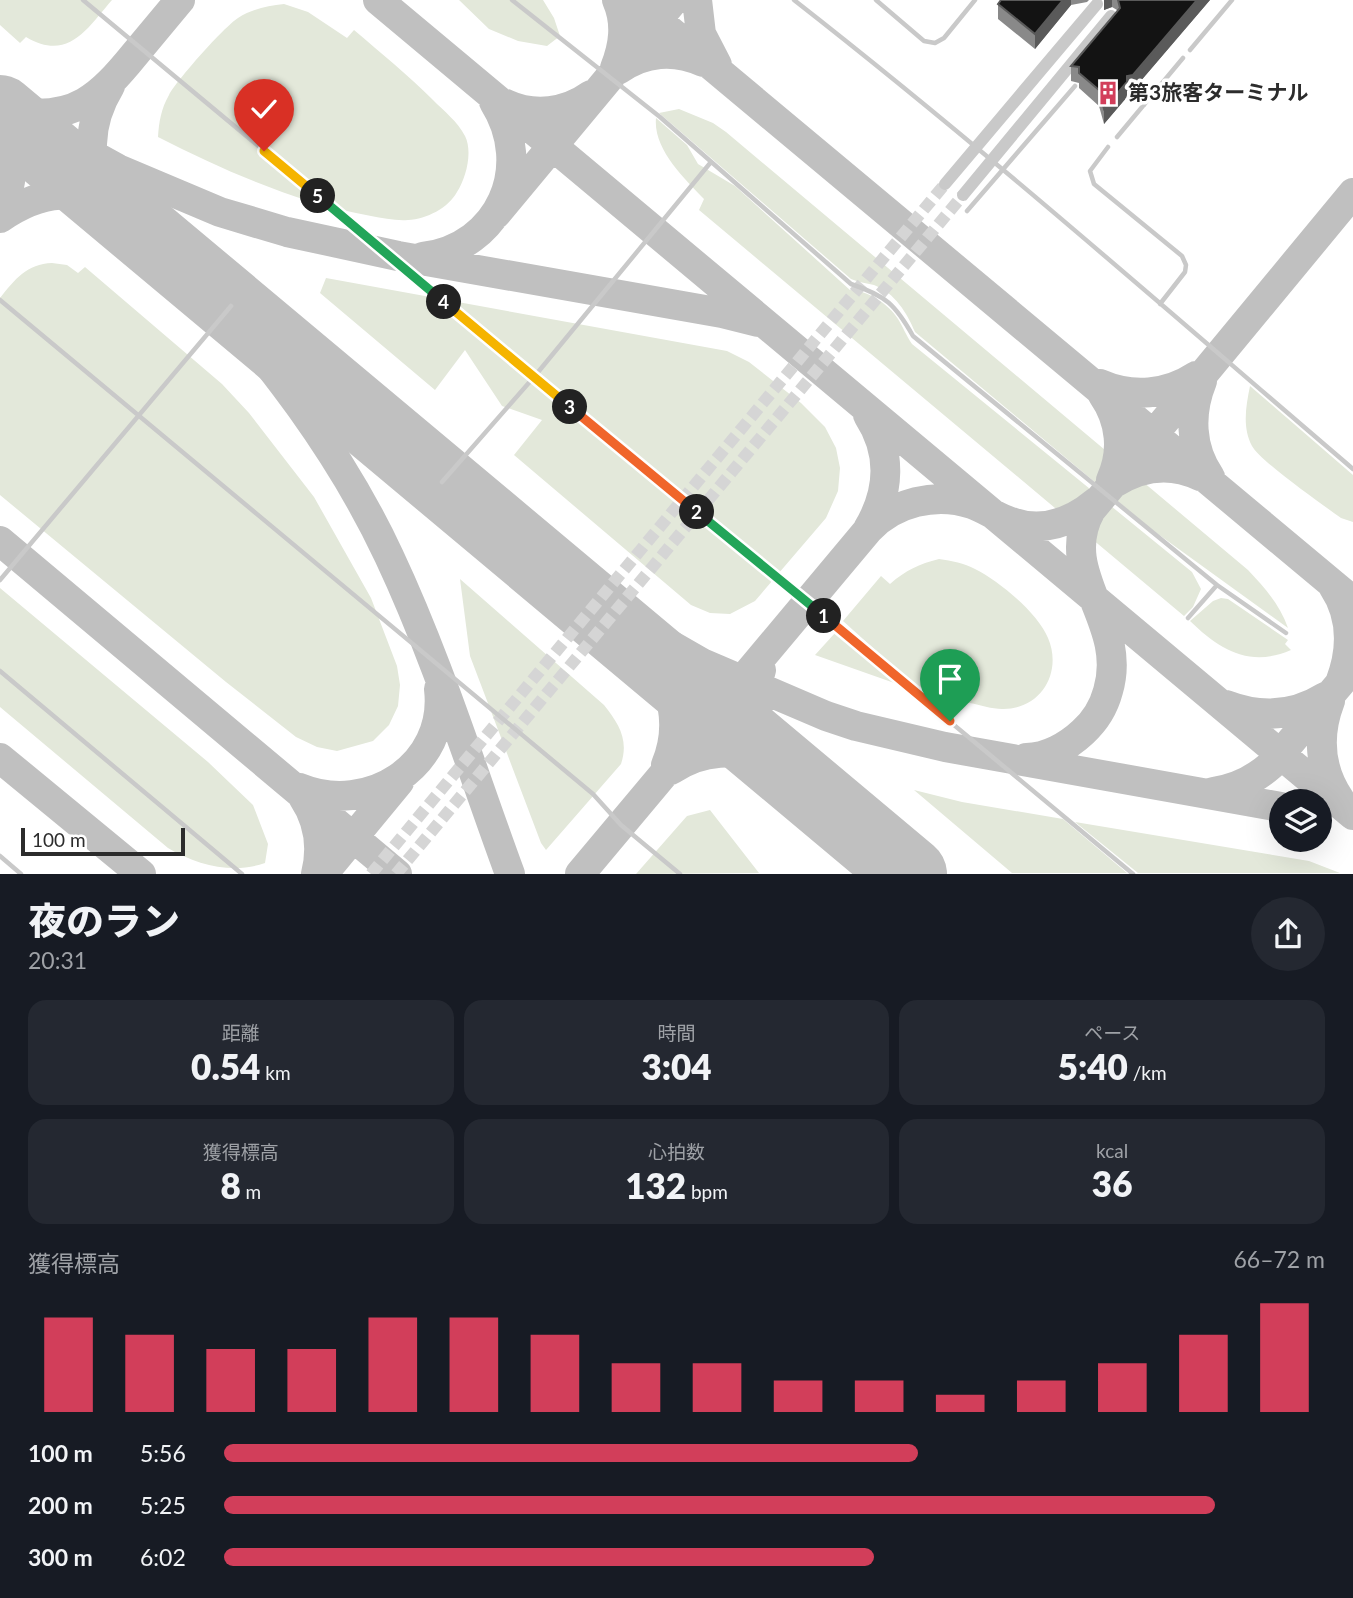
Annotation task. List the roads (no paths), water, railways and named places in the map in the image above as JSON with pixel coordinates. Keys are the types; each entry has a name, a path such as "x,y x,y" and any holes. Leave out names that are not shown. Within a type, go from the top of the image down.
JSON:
{"street":[{"path":"945,184 1097,4"},
{"path":"963,195 1111,16"}],"lane":[{"path":"83,0 1133,873"},
{"path":"512,0 660,117 850,284 877,293 895,307 914,336 1217,585 1286,633"},
{"path":"795,0 957,129 1091,241 1160,304 1353,469"},
{"path":"876,0 924,41 934,43 944,38 975,0"},
{"path":"1190,50 1232,0"},
{"path":"1117,137 1183,58"},
{"path":"967,211 1075,86"},
{"path":"1131,94 1144,105"},
{"path":"1108,147 1090,172 1094,184 1182,256 1186,265 1185,272 1160,304"},
{"path":"442,482 534,377 711,162"},
{"path":"0,300 593,794 621,825 680,873"},
{"path":"0,580 231,306"},
{"path":"1188,618 1217,585"},
{"path":"0,671 242,873"},
{"path":"0,856 21,873"}],"tunnel":[{"path":"371,874 945,184"},
{"path":"396,874 963,195"}],"place":[{"name":"第3旅客ターミナル","path":"1108,93"}]}
